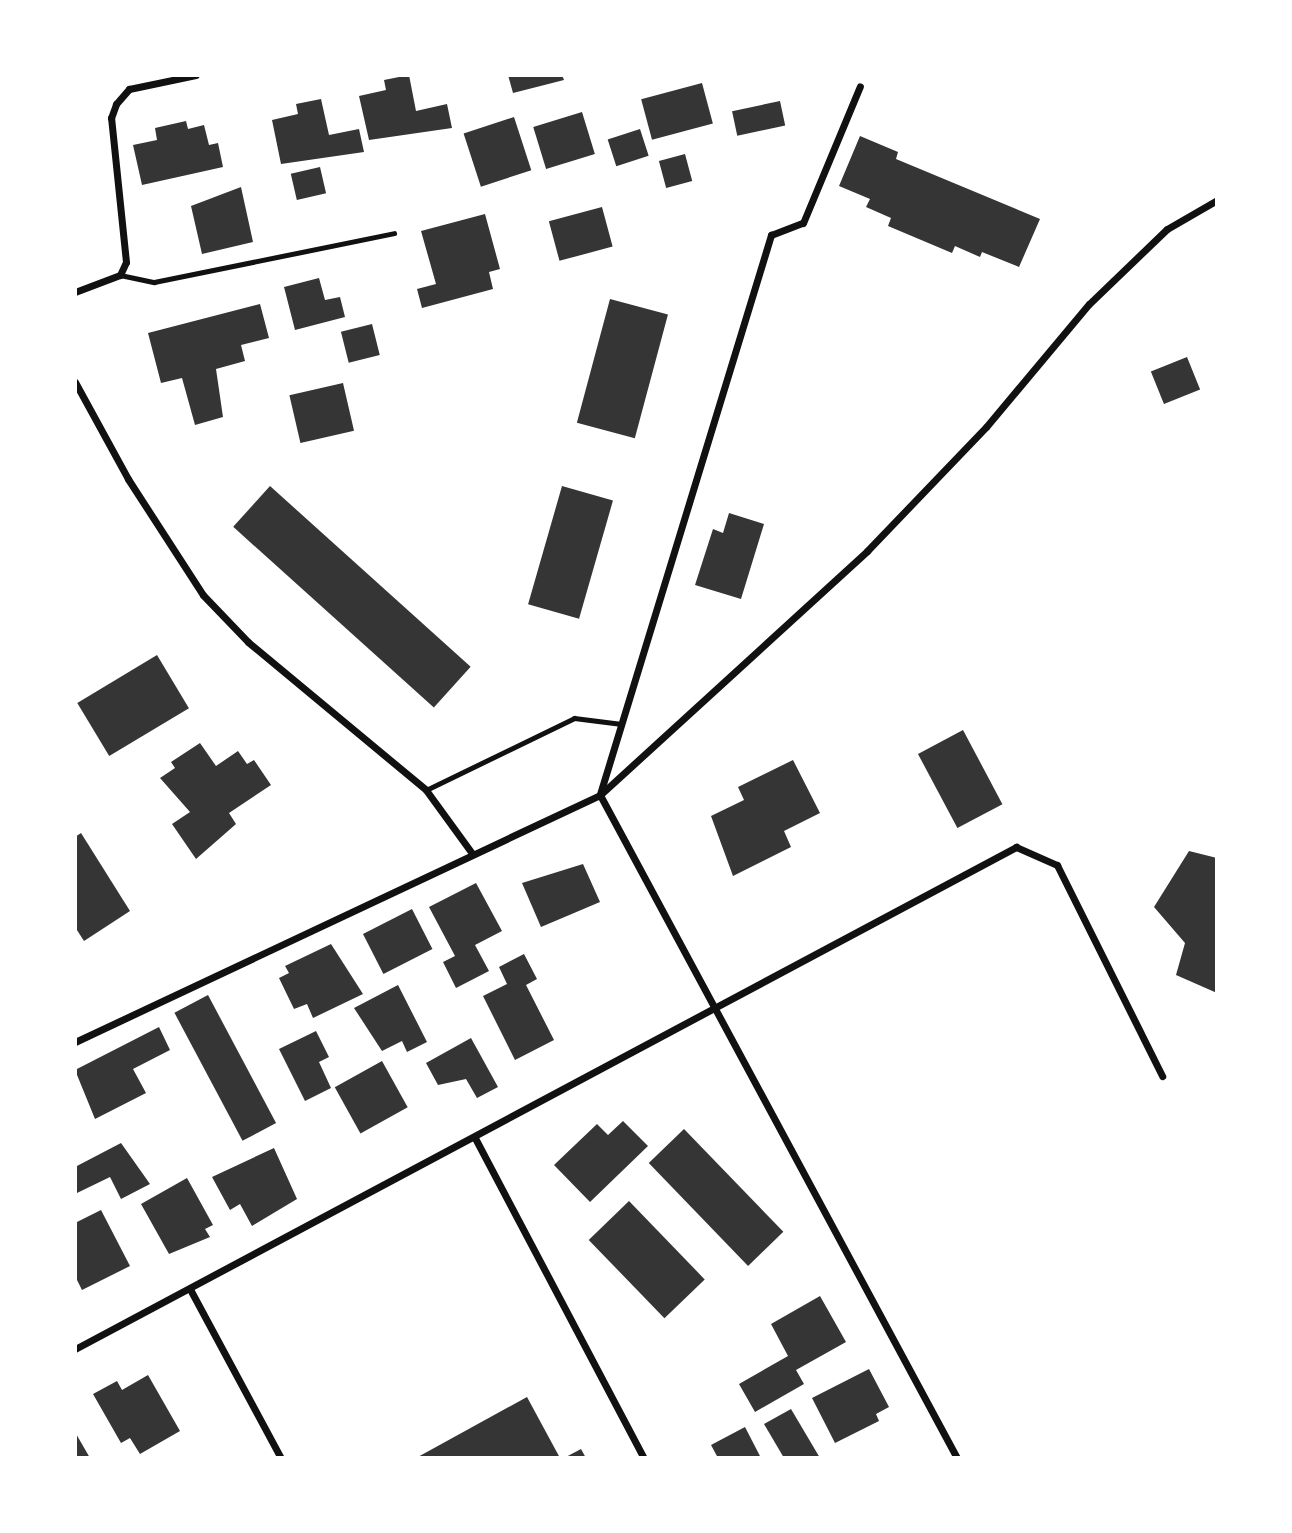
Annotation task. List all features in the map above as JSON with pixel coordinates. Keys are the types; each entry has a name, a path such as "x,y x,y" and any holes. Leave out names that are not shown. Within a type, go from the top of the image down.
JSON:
{"street":[{"path":"75,292 120,275 128,251 111,118 129,89 195,75"},
{"path":"860,86 803,223 771,235 600,795 957,1458"},
{"path":"75,1042 471,852 600,795 867,551 986,427 1098,295 1167,229 1217,200"},
{"path":"75,382 128,479 203,595 248,642 426,790 471,852"},
{"path":"75,1349 191,1291 1016,847 1057,865 1162,1076"},
{"path":"475,1138 644,1458"},
{"path":"191,1291 281,1458"}],"lane":[{"path":"120,275 154,282 394,233"},
{"path":"426,790 574,718 622,724"}],"building":[{"path":"409,75 416,111 447,104 452,128 369,140 359,96 386,90 384,80"},
{"path":"508,75 562,75 564,80 513,93"},
{"path":"702,83 713,124 652,140 641,99"},
{"path":"321,99 329,135 359,129 364,152 281,164 272,120 298,114 296,104"},
{"path":"780,101 785,125 737,136 732,111"},
{"path":"582,112 595,154 546,169 533,127"},
{"path":"514,117 531,170 481,187 464,133"},
{"path":"186,121 188,129 204,125 209,145 218,143 223,167 142,185 133,145 157,140 155,128"},
{"path":"640,129 649,156 616,166 608,140"},
{"path":"860,136 898,152 896,159 1040,219 1019,267 982,252 980,257 955,246 952,253 888,226 891,218 866,207 870,199 839,186"},
{"path":"685,154 692,181 666,188 659,161"},
{"path":"320,167 326,193 297,200 291,174"},
{"path":"241,187 253,242 202,254 191,206"},
{"path":"602,207 613,247 559,261 549,221"},
{"path":"485,214 500,269 489,272 493,289 422,308 417,289 436,284 421,231"},
{"path":"319,278 325,300 340,297 345,317 295,330 284,287"},
{"path":"610,299 668,315 635,438 577,423"},
{"path":"260,304 269,338 241,345 245,361 216,369 223,417 195,425 182,378 161,383 148,333"},
{"path":"372,324 380,355 349,363 341,332"},
{"path":"1187,357 1200,389 1164,404 1151,372"},
{"path":"343,383 354,431 300,443 289,395"},
{"path":"270,486 471,667 434,708 233,527"},
{"path":"562,486 613,501 579,619 528,604"},
{"path":"729,513 764,524 741,599 695,585 713,529 723,533"},
{"path":"157,655 189,708 109,756 77,703"},
{"path":"963,730 1002,804 957,828 918,754"},
{"path":"200,743 216,766 238,751 247,764 254,760 271,785 229,813 236,824 196,859 172,824 190,812 160,778 175,768 171,762"},
{"path":"793,760 820,813 784,831 791,847 733,876 711,816 744,800 738,787"},
{"path":"81,833 130,911 84,941 75,927 75,837"},
{"path":"1189,851 1217,858 1217,993 1176,975 1185,943 1154,907"},
{"path":"583,864 600,902 541,927 522,883"},
{"path":"476,883 502,931 475,945 489,971 456,988 443,962 455,956 429,907"},
{"path":"412,909 432,949 383,974 363,934"},
{"path":"331,944 363,994 313,1018 307,1004 294,1009 279,978 289,973 285,966"},
{"path":"524,954 537,979 526,985 554,1040 515,1060 483,996 507,984 499,967"},
{"path":"398,985 427,1042 407,1052 402,1041 382,1051 354,1008"},
{"path":"208,995 276,1123 243,1141 174,1013"},
{"path":"159,1027 170,1050 133,1069 146,1093 95,1119 75,1070"},
{"path":"316,1031 329,1057 319,1062 331,1088 305,1101 279,1049"},
{"path":"471,1038 498,1087 477,1098 466,1079 438,1085 426,1063"},
{"path":"382,1061 408,1107 360,1134 335,1087"},
{"path":"623,1121 648,1146 590,1202 554,1165 597,1124 608,1135"},
{"path":"684,1129 783,1232 748,1266 649,1163"},
{"path":"121,1143 150,1184 121,1199 110,1177 77,1193 75,1167"},
{"path":"274,1148 297,1199 252,1226 240,1204 230,1210 212,1177"},
{"path":"187,1178 213,1225 205,1229 210,1237 169,1254 141,1204"},
{"path":"629,1201 705,1279 664,1318 589,1240"},
{"path":"101,1210 130,1266 82,1290 75,1276 75,1223"},
{"path":"820,1296 846,1342 796,1370 804,1384 755,1412 739,1384 788,1356 771,1324"},
{"path":"869,1369 889,1407 876,1414 879,1421 835,1443 812,1398"},
{"path":"148,1375 180,1431 140,1454 130,1438 121,1443 93,1394 117,1381 122,1390"},
{"path":"527,1397 560,1458 416,1458"},
{"path":"791,1409 820,1458 784,1458 764,1424"},
{"path":"745,1427 761,1458 718,1458 711,1445"},
{"path":"75,1432 90,1458 75,1458"},
{"path":"581,1449 586,1458 564,1458"}]}
